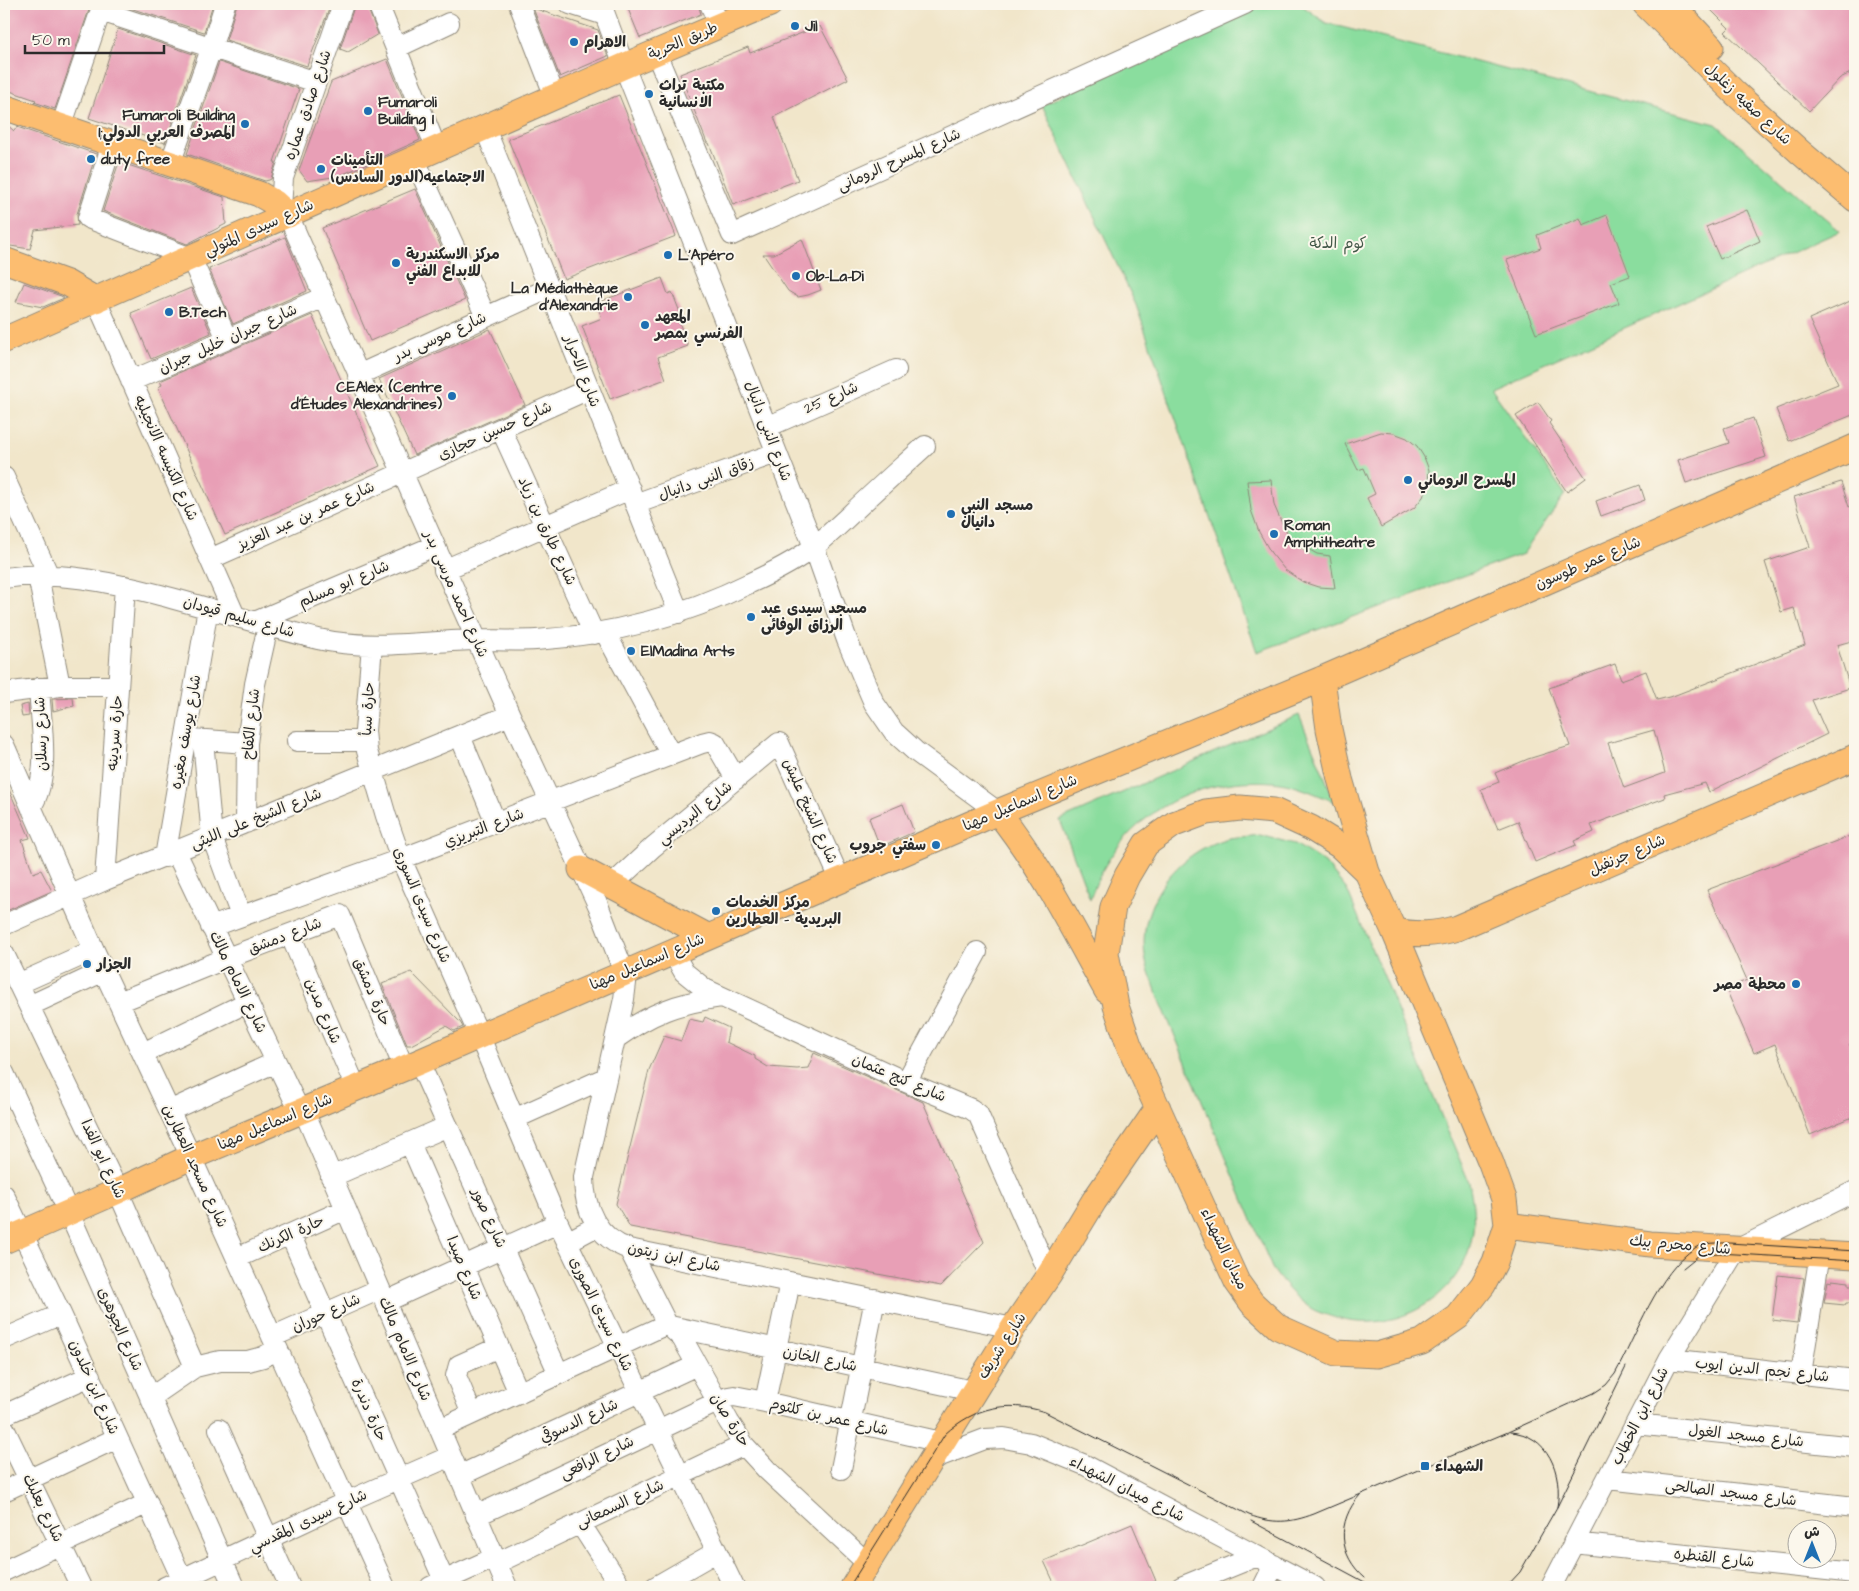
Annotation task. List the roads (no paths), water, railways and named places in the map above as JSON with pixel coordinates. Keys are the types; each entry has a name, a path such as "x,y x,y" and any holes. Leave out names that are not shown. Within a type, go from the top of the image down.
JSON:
{"main road":[{"name":"طريق الحرية","path":"624,66 656,53 715,15 770,4"},
{"name":"شارع صفيه زغلول","path":"1645,4 1716,64 1800,152 1855,199"},
{"name":"شارع صفيه زغلول","path":"1671,4 1716,64 1739,76 1855,178"},
{"name":"شارع سيدى المتولي","path":"4,340 191,258 284,212 415,160 624,66"},
{"path":"4,108 259,194 275,203 284,212"},
{"path":"4,260 67,283 96,300"},
{"name":"شارع عمر طوسون","path":"1322,679 1855,447"},
{"path":"1322,679 1329,729 1340,779 1367,872"},
{"name":"شارع اسماعيل مهنا","path":"13,1237 191,1157 412,1065 840,879 1322,679"},
{"name":"شارع جرنفيل","path":"1394,930 1428,934 1441,933 1457,928 1855,757"},
{"name":"ميدان الشهداء","path":"1240,808 1274,811 1311,828 1340,846 1367,872 1394,930 1491,1163 1504,1199 1506,1225 1495,1262 1483,1285 1458,1317 1422,1342 1395,1350 1377,1355 1336,1353 1278,1327 1252,1303 1237,1282 1158,1108 1130,1044 1116,1006 1106,953 1112,907 1127,876 1146,844 1174,824 1206,812 1240,808"},
{"path":"998,812 1020,840 1044,878 1116,1006"},
{"path":"581,869 707,936"},
{"name":"شارع شريف","path":"852,1587 973,1391 1049,1275 1094,1200 1158,1108"},
{"name":"شارع محرم بيك","path":"1506,1225 1650,1244 1855,1256"}],"street":[{"path":"170,164 212,48 225,4"},
{"name":"شارع صادق عماره","path":"284,212 283,178 342,4"},
{"path":"378,4 431,135"},
{"path":"519,4 555,97"},
{"path":"570,4 603,10"},
{"name":"شارع المسرح الرومانى","path":"656,53 732,235 1245,4"},
{"path":"61,127 102,7 212,48 316,82"},
{"name":"شارع النبى دانيال","path":"603,10 814,547 847,640 874,703 894,732 915,752 998,812"},
{"path":"396,48 449,22"},
{"name":"شارع الاحرار","path":"485,128 679,613"},
{"path":"112,144 88,218 191,258 227,339"},
{"path":"415,160 486,317"},
{"name":"شارع احمد مرسى بدر","path":"284,212 324,296 444,570 598,905 624,972"},
{"name":"شارع موسى بدر","path":"358,374 550,288"},
{"name":"شارع جبران خليل جبران","path":"131,381 324,296"},
{"name":"شارع الكنيسه الانجيليه","path":"96,300 235,616"},
{"name":"شارع 25","path":"766,427 896,370"},
{"name":"شارع حسين حجازى","path":"401,473 589,389"},
{"name":"شارع طارق بن زياد","path":"500,429 545,526 599,633 671,754"},
{"name":"شارع سليم قيودان","path":"4,578 44,576 84,578 125,586 261,624 342,644 372,645 477,640 536,640 599,633 642,624 679,613 726,595 771,573 814,547 925,446"},
{"name":"زقاق النبى دانيال","path":"444,570 545,526 776,453"},
{"name":"شارع عمر بن عبد العزيز","path":"210,559 401,473"},
{"path":"4,477 44,576 60,686"},
{"name":"شارع ابو مسلم","path":"261,624 434,546"},
{"name":"حارة سردينه","path":"106,880 125,586"},
{"name":"شارع يوسف مغيره","path":"171,855 194,740 208,608"},
{"name":"شارع الكفاح","path":"246,823 247,744 261,624"},
{"name":"حارة سبأ","path":"372,645 365,731 373,772"},
{"path":"4,693 60,686 118,686"},
{"name":"شارع رسلان","path":"31,807 39,793 43,771 39,688"},
{"name":"شارع الشيخ على الليثى","path":"4,925 106,880 510,715"},
{"path":"460,736 496,823"},
{"path":"241,916 212,837 194,740 247,744"},
{"path":"297,741 366,741"},
{"name":"شارع التبريزي","path":"212,926 401,859 702,743 710,741 715,743 736,779"},
{"name":"شارع البرديسي","path":"612,885 653,847 780,743"},
{"name":"شارع الشيخ عليش","path":"780,743 840,879"},
{"name":"شارع مسجد العطارين","path":"4,745 94,950 237,1258 384,1587"},
{"name":"شارع سيدى السورى","path":"373,772 401,859 479,1035"},
{"name":"شارع الامام مالك","path":"171,855 212,926 276,1062 302,1111 383,1295 507,1587"},
{"name":"شارع دمشق","path":"119,1002 226,958 340,915"},
{"name":"حارة دمشق","path":"340,915 412,1065"},
{"name":"شارع مدين","path":"290,934 356,1088"},
{"path":"18,984 94,950"},
{"name":"شارع كنج عثمان","path":"672,951 684,972 705,989 906,1082 971,1109 978,1114 1049,1275"},
{"path":"906,1082 977,952"},
{"name":"شارع ابو الفدا","path":"4,954 118,1191 195,1367"},
{"path":"29,1006 104,971"},
{"name":"شارع ابن زيتون","path":"624,972 626,983 624,999 584,1177 584,1194 588,1211 609,1238 629,1249 1013,1328"},
{"path":"615,1039 638,1022 664,1009 692,1001 721,997"},
{"path":"142,1053 248,1002"},
{"name":"شارع سيدى الصورى","path":"479,1035 558,1223 734,1587"},
{"path":"169,1111 276,1062"},
{"name":"شارع صور","path":"412,1065 448,1126 558,1374"},
{"name":"شارع الجوهرى","path":"4,1073 69,1212 234,1587"},
{"path":"514,1118 605,1078"},
{"path":"332,1177 448,1126"},
{"name":"شارع صيدا","path":"410,1143 519,1393"},
{"path":"1736,1250 1855,1191"},
{"name":"شارع ابن خلدون","path":"4,1195 13,1237 61,1314 148,1503 171,1585"},
{"name":"حارة الكرنك","path":"237,1258 346,1210"},
{"name":"شارع حوران","path":"195,1367 220,1361 248,1361 263,1357 275,1343 326,1313 464,1266 558,1223"},
{"path":"567,1242 598,1226"},
{"name":"حارة دندرة","path":"290,1234 399,1479 440,1585"},
{"name":"حارة صان","path":"629,1249 667,1325 682,1338 744,1445 766,1470 867,1563"},
{"name":"شارع ابن الخطاب","path":"1551,1587 1669,1359 1736,1250"},
{"path":"1801,1374 1820,1253"},
{"path":"765,1402 790,1282"},
{"path":"842,1469 875,1300"},
{"path":"4,1339 61,1314"},
{"path":"440,1429 667,1325"},
{"name":"شارع الخازن","path":"667,1325 973,1391"},
{"path":"472,1414 456,1376 456,1371 459,1365 499,1347"},
{"name":"شارع نجم الدين ايوب","path":"1669,1359 1855,1380"},
{"name":"شارع الدسوقي","path":"460,1476 697,1365"},
{"path":"150,1398 195,1367"},
{"path":"4,1415 90,1376"},
{"name":"شارع عمر بن كلثوم","path":"717,1401 734,1396 765,1402 851,1422 936,1451"},
{"name":"شارع الرافعى","path":"476,1516 717,1401"},
{"name":"شارع مسجد الغول","path":"1636,1424 1855,1447"},
{"name":"شارع بعلبك","path":"4,1428 81,1587"},
{"path":"219,1429 290,1587"},
{"path":"4,1491 117,1438"},
{"name":"شارع ميدان الشهداء","path":"936,1451 985,1439 1004,1438 1031,1443 1085,1465 1315,1587"},
{"name":"شارع السمعانى","path":"440,1585 580,1523 744,1445"},
{"name":"شارع سيدى المقدسي","path":"171,1585 346,1502 451,1456"},
{"name":"شارع مسجد الصالحى","path":"1608,1479 1855,1507"},
{"path":"4,1571 148,1503"},
{"path":"580,1523 621,1587"},
{"name":"شارع القنطره","path":"1573,1543 1855,1573"},
{"path":"655,1587 716,1552"},
{"path":"1181,1587 1266,1561 1263,1587"}],"tram line":[{"path":"849,1587 945,1434 968,1417 980,1412 992,1408 1005,1407 1031,1408 1045,1412 1249,1515 1266,1520 1289,1521 1314,1514 1508,1432 1594,1393 1606,1385 1615,1374 1659,1288 1682,1259 1698,1246 1711,1243 1729,1243 1855,1251"},
{"path":"1683,1268 1699,1255 1719,1253 1855,1261"},
{"path":"1557,1507 1626,1367"},
{"path":"1506,1587 1520,1572 1557,1507 1558,1494 1558,1481 1555,1469 1543,1448 1523,1434 1510,1432"},
{"path":"1360,1495 1352,1505 1347,1516 1343,1538 1349,1559 1365,1578"},
{"path":"1251,1521 1374,1587"}],"railway":[{"path":"1850,1046 1855,1044"}],"place":[{"name":"Jil","path":"795,26"},
{"name":"الاهرام","path":"574,42"},
{"name":"مكتبة تراث الانسانية","path":"649,94"},
{"name":"Fumaroli Building I","path":"368,111"},
{"name":"Fumaroli Building I;المصرف العربي الدولي","path":"245,124"},
{"name":"duty free","path":"91,159"},
{"name":"التأمينات الاجتماعيه(الدور السادس)","path":"321,169"},
{"name":"L’Apéro","path":"668,255"},
{"name":"مركز الاسكندرية للابداع الفني","path":"396,263"},
{"name":"Ob-La-Di","path":"796,276"},
{"name":"La Médiathèque d’Alexandrie","path":"628,297"},
{"name":"B.Tech","path":"169,312"},
{"name":"المعهد الفرنسي بمصر","path":"645,325"},
{"name":"CEAlex (Centre d'Études Alexandrines)","path":"452,396"},
{"name":"المسرح الروماني","path":"1408,480"},
{"name":"مسجد النبي دانيال","path":"951,514"},
{"name":"Roman Amphitheatre","path":"1274,534"},
{"name":"مسجد سيدى عبد الرزاق الوفائى","path":"751,617"},
{"name":"ElMadina Arts","path":"631,651"},
{"name":"سفتي جروب","path":"936,845"},
{"name":"مركز الخدمات البريدية - العطارين","path":"716,911"},
{"name":"الجزار","path":"87,964"},
{"name":"محطة مصر","path":"1796,984"},
{"name":"الشهداء","path":"1425,1466"}],"park label":[{"name":"كوم الدكة","path":"1338,243"}]}
